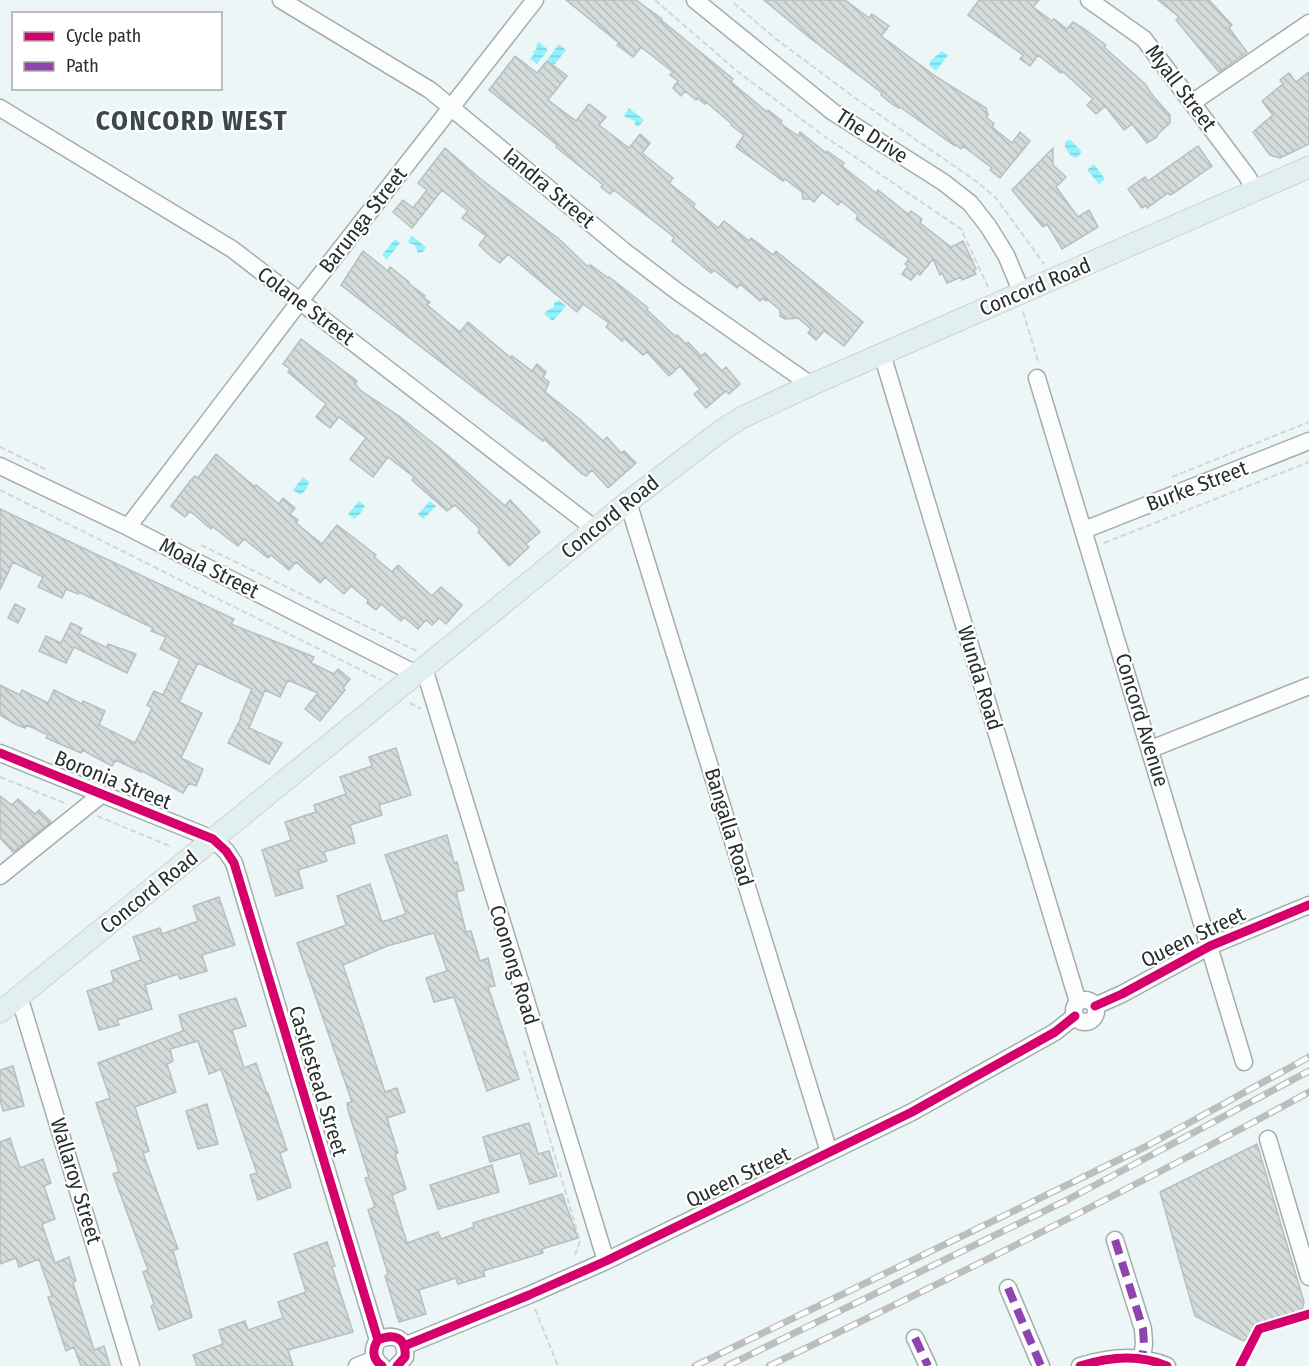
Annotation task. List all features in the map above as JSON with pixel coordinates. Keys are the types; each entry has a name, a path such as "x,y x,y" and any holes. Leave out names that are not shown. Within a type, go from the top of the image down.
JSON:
{"main road":[{"name":"Concord Road","path":"1,1011 213,839 419,664 722,430 811,385 882,354 1023,302 1309,167"}],"street":[{"name":"Iandra Street","path":"281,0 430,90 624,251 678,292 811,385"},
{"name":"Barunga Street","path":"128,527 300,301 535,0"},
{"name":"The Drive","path":"695,0 720,5 833,112 943,182 970,203 1006,255 1023,302"},
{"name":"Myall Street","path":"1089,0 1144,39 1193,102 1247,176 1256,192"},
{"path":"1193,102 1309,23"},
{"name":"Colane Street","path":"0,108 232,249 595,529"},
{"name":"Wunda Road","path":"882,354 1077,1009"},
{"name":"Concord Avenue","path":"1037,378 1244,1062"},
{"name":"Burke Street","path":"1084,530 1309,441"},
{"name":"Moala Street","path":"0,466 419,664"},
{"name":"Bangalla Road","path":"628,502 829,1152"},
{"name":"Coonong Road","path":"419,664 606,1261"},
{"path":"1151,749 1309,686"},
{"name":"Boronia Street","path":"0,753 213,839"},
{"path":"0,876 102,794"},
{"name":"Castlestead Street","path":"213,839 226,851 234,863 378,1340"},
{"name":"Queen Street","path":"404,1346 606,1261 968,1082 1055,1032 1087,1000 1095,1006 1122,994 1210,946 1309,905"},
{"name":"Wallaroy Street","path":"19,996 131,1366"},
{"path":"1268,1139 1306,1252 1309,1277"},
{"path":"1114,1240 1143,1329 1142,1358"},
{"path":"1008,1288 1041,1366"},
{"path":"357,1366 378,1362 373,1349 378,1340 392,1336 404,1346 405,1357 397,1366"},
{"path":"915,1338 928,1366"},
{"path":"1080,1366 1094,1362 1142,1358 1167,1366"}],"path":[{"path":"655,0 738,72 824,136 961,229 988,286"},
{"path":"720,5 776,39 976,181 996,198 1044,264"},
{"path":"1023,302 1040,366 1037,378"},
{"path":"1163,481 1309,422"},
{"path":"1095,547 1309,462"},
{"path":"0,490 381,680"},
{"path":"198,544 419,664"},
{"path":"529,1295 558,1366"},
{"path":"1240,1366 1259,1329 1309,1314"}],"water":[{"path":"539,42 548,50 537,64 530,59"},
{"path":"559,44 566,50 554,65 547,60"},
{"path":"942,51 948,55 936,71 930,66 930,61"},
{"path":"629,108 644,120 638,127 635,121 624,116"},
{"path":"1071,140 1081,151 1076,158 1071,156 1065,147 1065,142"},
{"path":"1094,164 1105,179 1099,184 1087,170"},
{"path":"412,236 426,247 423,252 418,253 415,245 409,243"},
{"path":"395,239 400,243 387,259 382,255"},
{"path":"559,300 566,306 553,321 545,315 545,312 554,307 554,303"},
{"path":"303,477 309,482 306,490 300,495 293,490"},
{"path":"359,501 365,506 354,519 348,514"},
{"path":"430,501 436,506 423,519 418,514"}],"building":[{"path":"566,0 636,0 733,79 731,82 767,112 768,110 782,121 780,123 798,136 800,132 826,153 827,151 844,163 842,166 876,193 878,190 908,214 911,211 922,219 920,223 951,247 963,241 976,269 974,270 976,274 947,283 942,273 940,275 933,259 920,275 917,273 911,280 902,274 908,266 905,264 909,259 856,219 858,215 841,201 838,205 822,192 814,202 810,199 803,199 802,192 736,147 744,135 706,102 705,104 697,98 696,100 685,91 681,96 673,88 678,81 670,75 673,72 641,47 633,57"},
{"path":"764,0 845,0 869,18 872,14 889,26 881,36 938,78 986,108 988,115 986,117 994,124 992,127 1012,143 1020,132 1030,141 1000,178 990,170 992,168 963,146 961,149 955,146 900,107 892,104 881,95 882,93"},
{"path":"979,0 1039,0 1033,7 1052,21 1054,19 1067,29 1073,22 1083,28 1106,45 1104,47 1145,84 1170,115 1170,123 1157,137 1147,143 1132,124 1124,130 1105,106 1096,114 1087,105 1093,99 1062,71 1061,73 1038,55 1030,66 1020,59 1023,55 968,15"},
{"path":"1158,0 1209,0 1232,25 1229,28 1247,52 1219,72 1176,20 1179,17"},
{"path":"515,56 537,73 547,61 567,76 548,100 576,121 589,104 606,117 599,125 629,148 640,134 650,143 642,153 673,178 669,183 695,204 693,207 718,228 724,221 749,241 751,238 773,255 776,251 863,322 844,346 824,331 816,340 808,333 811,329 798,318 785,319 780,316 780,310 767,299 766,301 763,298 760,301 740,284 737,288 714,270 711,273 672,241 674,237 614,190 610,194 601,187 603,185 556,147 557,145 489,90"},
{"path":"1309,72 1309,144 1280,158 1270,155 1253,132 1273,115 1262,101 1283,84 1280,80 1289,73 1296,82"},
{"path":"1198,146 1212,166 1170,195 1168,193 1147,208 1146,205 1142,208 1128,189 1145,177 1148,181"},
{"path":"445,148 477,176 559,239 587,266 591,265 609,277 648,308 647,310 676,337 677,335 686,344 688,342 701,356 705,353 722,371 726,367 740,384 729,394 726,391 706,408 694,394 700,389 680,366 669,376 647,352 643,355 624,338 622,341 606,327 609,323 583,304 577,312 508,254 500,263 493,258 479,245 486,236 462,218 468,211 442,190 412,228 393,212 403,200 413,208 427,190 418,183"},
{"path":"1053,148 1053,165 1066,177 1056,187 1078,217 1089,210 1098,227 1062,249 1047,224 1043,227 1012,190"},
{"path":"363,251 388,271 390,267 409,282 430,302 427,305 460,332 468,322 511,358 512,356 532,371 537,364 546,372 543,377 549,382 545,392 603,441 607,437 621,453 624,451 636,463 608,488 592,470 586,476 582,474 544,439 543,441 341,285"},
{"path":"301,339 357,381 355,384 361,391 399,416 443,451 505,506 510,500 540,532 526,544 529,547 509,566 478,532 480,529 455,505 447,511 412,480 414,477 388,457 373,477 350,459 366,438 339,417 330,428 316,417 326,404 288,372 290,369 283,364"},
{"path":"216,454 279,504 283,498 295,508 290,514 298,520 296,523 322,544 337,525 376,555 374,557 392,572 398,565 432,596 441,587 462,605 446,624 439,618 432,625 426,620 418,629 404,617 401,621 381,604 376,610 351,586 344,594 325,577 320,583 296,562 289,570 271,555 268,558 244,539 238,546 213,527 211,529 190,511 185,517 171,506 190,481 195,476 198,478"},
{"path":"0,509 234,619 231,624 314,657 311,663 334,674 338,669 350,679 343,688 345,690 320,721 305,709 318,693 288,680 280,697 265,690 249,728 282,743 269,764 228,743 252,689 198,663 179,702 202,713 181,758 203,769 196,786 189,783 183,793 116,760 112,766 82,750 81,753 46,738 48,735 27,725 25,728 15,724 0,715 0,685 20,695 22,690 48,703 54,690 82,704 83,701 105,711 99,725 135,743 152,708 147,705 154,691 163,695 180,659 160,649 166,637 151,631 153,628 79,592 78,594 66,589 62,598 38,587 43,577 13,562 0,590"},
{"path":"15,604 25,609 18,623 8,618"},
{"path":"71,623 82,628 79,634 107,648 108,644 136,654 127,673 74,647 66,663 39,651 46,636 61,643"},
{"path":"396,748 411,795 379,805 382,815 350,825 355,843 324,852 327,861 298,870 303,888 276,896 262,850 291,840 285,822 316,812 314,805 346,794 340,777 372,766 369,757"},
{"path":"0,796 12,805 18,799 35,814 39,810 51,822 13,852 0,838"},
{"path":"447,835 464,890 456,892 466,932 471,931 480,961 488,958 495,986 488,987 519,1079 487,1091 454,997 434,1002 426,978 447,971 434,933 387,946 343,965 385,1092 397,1088 405,1112 387,1118 406,1189 392,1195 407,1243 438,1232 441,1239 474,1227 473,1223 562,1194 578,1238 542,1249 543,1253 483,1271 485,1276 458,1284 456,1278 419,1290 426,1314 399,1322 385,1276 388,1274 368,1210 375,1207 365,1178 369,1177 348,1110 347,1103 352,1102 297,943 346,925 337,896 370,884 382,922 406,914 385,855"},
{"path":"219,897 235,945 202,955 207,971 180,979 178,974 145,985 152,1009 117,1020 119,1025 99,1030 87,991 114,982 111,971 141,960 133,937 160,928 162,934 198,921 193,906"},
{"path":"236,998 246,1026 232,1030 244,1068 256,1063 268,1093 287,1150 280,1153 291,1187 258,1200 250,1175 257,1173 221,1069 209,1074 198,1041 170,1049 173,1061 167,1064 176,1092 135,1107 149,1151 143,1153 178,1249 173,1250 192,1317 159,1330 151,1306 154,1304 143,1272 148,1270 113,1174 119,1172 96,1103 110,1098 98,1063 183,1031 179,1015"},
{"path":"13,1066 24,1106 3,1111 0,1099 0,1070"},
{"path":"207,1104 218,1144 198,1149 186,1111"},
{"path":"529,1123 538,1154 549,1151 557,1176 530,1184 520,1153 490,1162 483,1137"},
{"path":"10,1138 20,1168 43,1159 51,1183 44,1186 55,1219 42,1224 55,1263 69,1257 76,1281 73,1283 94,1350 104,1346 110,1366 81,1366 74,1347 66,1351 48,1297 52,1296 39,1259 19,1267 16,1258 0,1264 0,1142"},
{"path":"1257,1144 1304,1302 1300,1317 1259,1329 1255,1336 1243,1341 1195,1316 1160,1192"},
{"path":"492,1165 499,1192 438,1209 430,1185"},
{"path":"327,1242 335,1266 332,1267 353,1332 288,1350 293,1366 197,1366 193,1355 223,1344 219,1330 245,1321 248,1330 283,1318 278,1302 306,1292 294,1254"}],"railway":[{"path":"695,1366 1145,1147 1309,1057"},
{"path":"727,1366 1067,1200 1309,1071"},
{"path":"769,1366 1041,1232 1309,1092"}],"marked path":[{"path":"1115,1240 1143,1329 1142,1358"},
{"path":"1008,1288 1041,1366"},
{"path":"915,1338 928,1366"}],"cycle path":[{"path":"0,753 213,839 226,851 234,863 378,1340"},
{"path":"1095,1006 1122,994 1210,946 1309,905"},
{"path":"404,1346 606,1261 912,1112 1055,1032 1075,1016"},
{"path":"1240,1366 1259,1329 1309,1314"},
{"path":"382,1366 375,1357 375,1347 378,1340 389,1337 398,1338 404,1345 405,1357 397,1366"},
{"path":"1080,1366 1124,1358 1157,1362 1167,1366"}],"district":[{"name":"CONCORD WEST","path":"192,121"}]}
